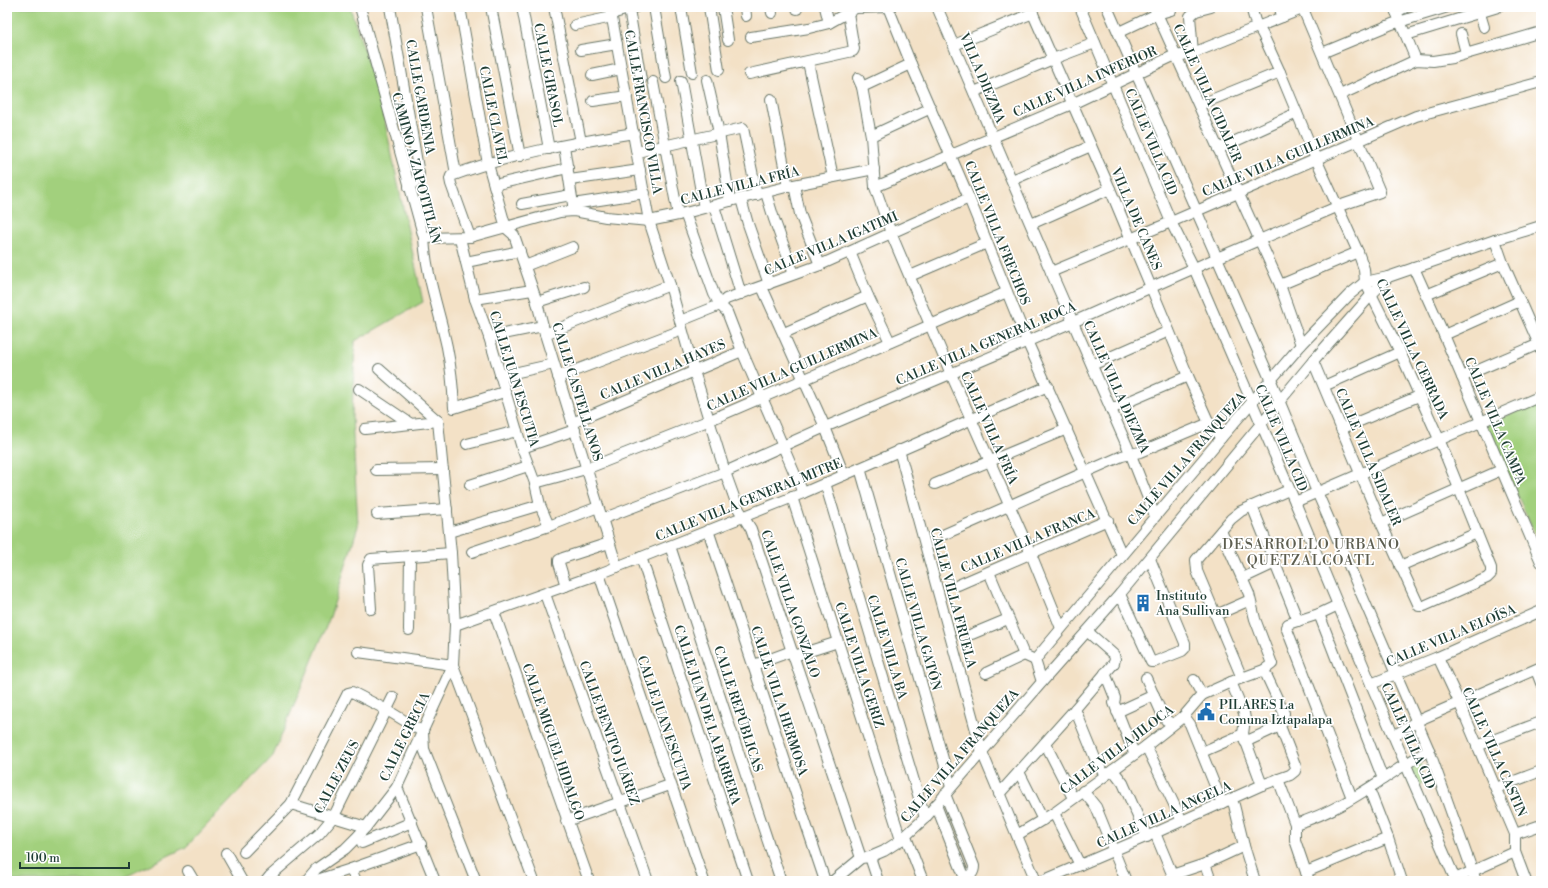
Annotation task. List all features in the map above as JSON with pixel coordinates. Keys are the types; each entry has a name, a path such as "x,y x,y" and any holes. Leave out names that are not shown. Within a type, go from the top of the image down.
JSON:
{"street":[{"name":"CAMINO A ZAPOTITLÁN","path":"360,7 424,238 425,258 447,346 452,379 454,408 504,392"},
{"name":"CALLE GARDENIA","path":"390,7 420,174 417,180 409,187"},
{"path":"426,7 456,174 488,164 549,149 634,133"},
{"name":"CALLE CLAVEL","path":"460,7 488,164 506,228"},
{"path":"491,7 520,156"},
{"name":"CALLE GIRASOL","path":"522,7 549,149"},
{"path":"554,7 581,142"},
{"path":"654,7 666,78"},
{"path":"681,7 692,73"},
{"path":"709,7 719,70"},
{"path":"723,7 728,40"},
{"path":"826,7 829,23"},
{"path":"751,37 809,28 829,23 853,9 888,7"},
{"name":"CALLE VILLA FRECHOS","path":"888,7 1007,292 1122,555"},
{"name":"VILLA DIEZMA","path":"937,7 993,136"},
{"name":"CALLE VILLA CID","path":"1080,7 1171,222 1194,268 1295,502 1371,684 1456,880"},
{"name":"CALLE VILLA CID","path":"1107,7 1271,381 1317,492 1430,750 1476,881"},
{"path":"1193,53 1190,16 1196,11 1211,7"},
{"name":"CALLE VILLA CERRADA","path":"1251,7 1254,21 1258,26 1280,72 1316,159 1339,206 1364,268 1365,282 1400,352 1439,439 1491,568 1490,574 1487,578 1424,606 1418,606"},
{"path":"1406,7 1395,9 1416,60"},
{"path":"1406,35 1479,10 1498,7"},
{"path":"575,25 611,12 633,8 641,80"},
{"path":"1305,8 1322,54 1359,140"},
{"name":"CALLE VILLA INFERIOR","path":"875,187 950,154 1072,104 1171,57 1193,53 1258,26 1281,12 1305,8"},
{"path":"749,74 853,51 853,9"},
{"path":"1436,25 1441,9"},
{"path":"1322,54 1392,24 1441,9"},
{"path":"954,45 1032,10"},
{"name":"VILLA DE CANES","path":"1032,10 1110,189 1188,376 1209,423 1221,438"},
{"path":"1119,32 1156,11 1171,10"},
{"path":"1479,10 1484,27"},
{"name":"CALLE VILLA CIDALER","path":"1156,11 1200,105 1280,285 1301,345"},
{"name":"CALLE FRANCISCO VILLA","path":"611,12 649,221"},
{"path":"1340,95 1416,60 1433,61 1452,58 1541,32"},
{"path":"1461,34 1466,53"},
{"path":"974,92 1095,43"},
{"path":"581,50 617,44"},
{"path":"808,62 833,177"},
{"name":"CALLE VILLA FRÍA","path":"911,64 860,83 871,136 875,187 891,233 951,374 1031,554 1061,628"},
{"path":"592,75 621,69"},
{"path":"1200,105 1280,72"},
{"path":"707,80 736,200 748,224 765,285 803,380 825,427 844,475"},
{"path":"681,81 692,140 709,207 741,294"},
{"path":"652,82 664,147 682,214 714,294 720,305 727,312 742,351 803,493"},
{"name":"CALLE VILLA GUILLERMINA","path":"1051,272 1416,116 1541,82"},
{"path":"594,101 627,96"},
{"path":"771,99 791,186 800,214 820,265"},
{"path":"871,136 931,108"},
{"path":"1218,148 1297,113"},
{"path":"637,152 743,128 761,194 774,219 794,274"},
{"name":"CALLE VILLA DIEZMA","path":"993,136 1132,455 1155,516"},
{"name":"CALLE VILLA GENERAL ROCA","path":"602,518 725,472 825,427 1073,322 1217,258 1339,206 1380,192 1359,140"},
{"path":"564,146 573,203"},
{"path":"1012,180 1091,146"},
{"path":"494,185 568,168"},
{"name":"CALLE VILLA FRÍA","path":"424,238 465,237 506,228 560,212 573,203 606,217 649,221 791,186 874,169"},
{"path":"570,180 640,170"},
{"name":"CALLE JUAN ESCUTIA","path":"456,174 451,176 450,179 465,237 466,262 475,299 489,337 504,392 535,484 540,505 549,526"},
{"path":"1031,224 1110,189"},
{"path":"522,204 573,203 645,193"},
{"name":"CALLE VILLA IGATIMI","path":"558,377 681,326 720,305 726,299 820,265 969,198"},
{"name":"CALLE VILLA GONZALO","path":"649,221 670,285 694,372 725,472 738,508 751,529 793,653 866,858 878,881"},
{"name":"CALLE VILLA FRANQUEZA","path":"1035,660 1122,555 1301,345 1349,295 1365,282 1388,277 1495,240 1541,226"},
{"name":"CALLE CASTELLANOS","path":"506,228 514,235 537,302 554,364 617,567"},
{"path":"1462,376 1540,347 1503,263 1495,240"},
{"path":"910,276 987,243"},
{"path":"525,266 573,247"},
{"path":"466,262 520,251"},
{"path":"850,252 868,296 890,342"},
{"path":"1280,285 1358,252"},
{"path":"1426,295 1503,263"},
{"name":"CALLE VILLA CAMPA","path":"1414,268 1462,376 1480,422 1541,562"},
{"name":"CALLE VILLA FRANQUEZA","path":"833,881 866,858 884,851 904,838 925,818 1042,682 1088,632 1313,362 1388,277"},
{"path":"489,337 544,330 670,285"},
{"path":"537,302 584,287"},
{"path":"475,299 532,290"},
{"name":"CALLE VILLA GUILLERMINA","path":"535,484 586,469 710,420 1007,292"},
{"path":"784,333 868,296"},
{"path":"1444,335 1520,301"},
{"path":"1092,364 1170,331"},
{"name":"CALLE VILLA HAYES","path":"522,448 742,351"},
{"path":"1324,386 1400,352"},
{"name":"CALLE VILLA SIDALER","path":"1313,362 1418,606"},
{"path":"500,376 554,364"},
{"path":"379,369 438,421 451,553 455,625 453,665 534,881"},
{"path":"1111,409 1188,376"},
{"name":"CALLE VILLA GENERAL MITRE","path":"455,625 600,574 803,493 1048,386"},
{"path":"359,389 411,424"},
{"path":"1341,429 1419,396"},
{"path":"1295,502 1541,396"},
{"path":"365,429 438,421"},
{"path":"945,534 1122,456 1132,455 1209,423"},
{"path":"934,484 1067,429"},
{"path":"467,444 517,431"},
{"name":"CALLE VILLA FRUELA","path":"899,450 982,752"},
{"path":"470,485 528,466"},
{"name":"CALLE VILLA GATÓN","path":"860,468 948,791 974,866 974,872 966,880"},
{"path":"376,470 443,469"},
{"path":"1381,523 1501,470"},
{"name":"CALLE VILLA BA","path":"825,483 925,818"},
{"path":"1242,678 1195,566 1196,560 1221,531 1241,511 1289,490"},
{"name":"CALLE VILLA GERIZ","path":"792,497 838,642 904,838"},
{"path":"449,532 540,505"},
{"path":"1252,506 1298,621"},
{"path":"472,552 549,526 598,507"},
{"path":"378,514 447,510"},
{"name":"CALLE VILLA FRANCA","path":"958,585 1108,520"},
{"name":"CALLE VILLA HERMOSA","path":"708,530 825,881"},
{"path":"1202,752 1280,726 1283,721 1284,713 1268,667 1249,594 1221,531"},
{"path":"1400,566 1477,533"},
{"path":"566,586 559,560 609,543"},
{"name":"CALLE REPÚBLICAS","path":"670,546 781,881"},
{"path":"371,609 368,565 371,559 451,553"},
{"path":"409,630 410,556"},
{"name":"CALLE JUAN DE LA BARRERA","path":"641,557 748,881"},
{"path":"1120,594 1151,662 1175,654 1185,648 1185,643 1150,559"},
{"path":"1243,578 1275,563"},
{"path":"989,572 1024,655 1035,660 1042,682"},
{"name":"CALLE JUAN ESCUTIA","path":"600,574 704,881"},
{"name":"CALLE BENITO JUÁREZ","path":"546,594 648,881"},
{"path":"1216,615 1250,600"},
{"path":"1338,605 1319,614 1288,624 1286,627 1352,798"},
{"name":"CALLE VILLA ELOÍSA","path":"1371,684 1438,657 1541,611"},
{"name":"CALLE MIGUEL HIDALGO","path":"494,612 566,821 589,881"},
{"path":"1319,614 1383,779"},
{"path":"972,634 1008,619"},
{"path":"999,794 1114,663 1114,654 1088,632"},
{"path":"754,665 793,653 838,642"},
{"path":"358,652 453,665"},
{"path":"986,673 1024,655"},
{"name":"CALLE VILLA CASTIN","path":"1438,657 1459,702 1515,834 1515,852 1526,881"},
{"name":"CALLE GRECIA","path":"306,881 316,869 346,848 366,827 397,787 453,665"},
{"name":"CALLE VILLA JILOCA","path":"1017,835 1054,813 1146,746 1184,716 1202,695 1268,667"},
{"path":"1394,736 1417,721 1538,669 1541,683"},
{"path":"1105,673 1116,698 1114,703 1117,712 1130,746 1135,754"},
{"path":"1146,678 1163,716 1166,720 1174,724"},
{"path":"1194,680 1202,695"},
{"path":"1231,682 1244,713 1244,738 1262,785"},
{"path":"244,852 291,804 348,693 352,692 387,710 423,732 424,749 476,881"},
{"path":"1117,712 1154,695"},
{"name":"CALLE ZEUS","path":"266,881 319,834 334,816 393,697"},
{"path":"1075,709 1098,763 1123,783 1173,878 1244,846"},
{"path":"1184,716 1190,724 1227,802 1234,805 1244,846 1255,881"},
{"path":"1477,746 1541,722"},
{"name":"CALLE VILLA ANGELA","path":"1042,881 1227,802 1295,771 1296,767 1280,726"},
{"path":"1045,743 1073,798"},
{"path":"1146,746 1182,821"},
{"path":"1295,824 1310,820 1369,789 1406,763 1430,750"},
{"path":"982,752 1036,881"},
{"path":"1496,788 1541,771"},
{"path":"1019,772 1043,820"},
{"path":"1278,779 1295,824 1295,840 1307,876 1388,838"},
{"path":"566,821 670,784"},
{"path":"397,787 435,881"},
{"path":"1369,789 1388,838 1402,881"},
{"path":"1083,791 1096,807 1126,881"},
{"path":"291,804 366,827"},
{"path":"936,805 966,880"},
{"path":"1054,813 1080,865"},
{"path":"362,843 412,822"},
{"path":"1515,834 1541,824"},
{"path":"904,838 923,881"},
{"path":"314,881 351,870 421,844"},
{"path":"1456,880 1472,871 1515,852"},
{"path":"226,853 242,881"},
{"path":"1205,864 1211,881"},
{"path":"351,870 356,881"},
{"path":"188,871 194,881"}],"green space":[{"path":"7,7 350,7 380,99 423,302 355,341 352,417 358,526 330,617 273,756 186,847 117,881 7,881"},
{"path":"1541,400 1541,538 1537,539 1486,425"},
{"path":"1420,760 1424,783 1413,789 1403,768"}],"place":[{"name":"Instituto Ana Sullivan","path":"1143,603"},
{"name":"PILARES La Comuna Iztapalapa","path":"1206,712"}],"district":[{"name":"DESARROLLO URBANO QUETZALCÓATL","path":"1311,554"}]}
